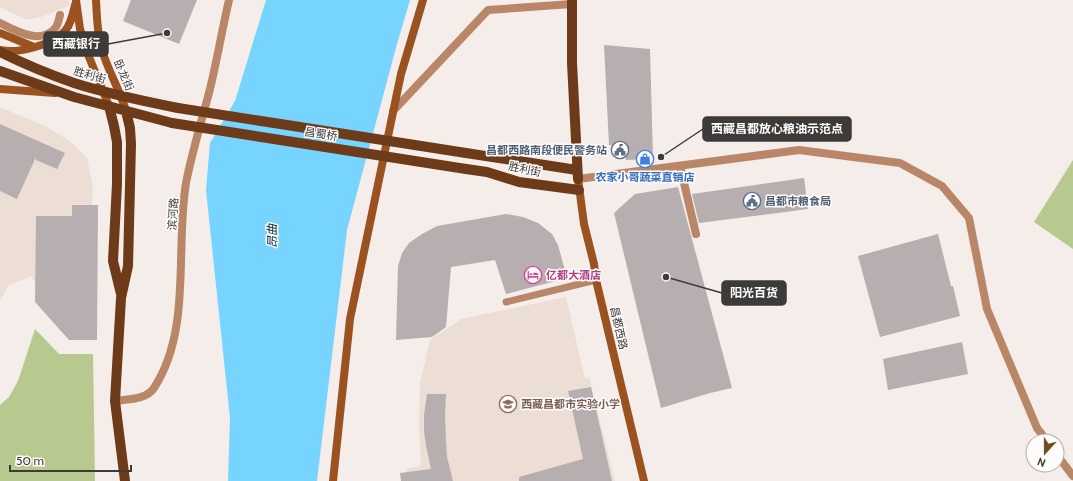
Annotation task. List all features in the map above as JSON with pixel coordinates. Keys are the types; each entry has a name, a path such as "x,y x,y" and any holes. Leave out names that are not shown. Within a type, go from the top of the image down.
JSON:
{"main road":[{"path":"76,0 80,29 89,57 109,106 117,142 117,184 113,261 122,298"},
{"path":"0,51 35,47 55,40 70,24 76,0"},
{"name":"卧龙街","path":"96,0 98,28 102,48 126,111"},
{"path":"333,481 350,319 401,74 423,0"},
{"path":"572,2 572,62 578,175"},
{"path":"0,33 35,47"},
{"name":"胜利街","path":"0,51 50,74 74,83 102,91 178,108"},
{"path":"0,71 60,93 126,111 130,128 131,144 128,266 122,298 115,401 124,481"},
{"path":"0,89 60,93"},
{"name":"昌蜀桥","path":"178,108 466,153"},
{"name":"昌蜀桥","path":"126,111 172,123 466,169"},
{"name":"胜利街","path":"466,153 578,175"},
{"name":"胜利街","path":"466,169 487,172 520,182 579,190"},
{"name":"昌都西路","path":"578,175 584,224 594,264 596,280 644,481"}],"street":[{"name":"滨河路","path":"115,401 146,396 153,390 170,355 178,310 186,184 229,0"},
{"path":"393,111 488,10 572,2"},
{"path":"0,24 23,34 40,36 48,34 56,26 60,15"},
{"path":"578,175 680,166 799,150 900,163 942,186 969,218 987,309 1037,428 1041,433"},
{"path":"680,166 696,234"},
{"path":"1065,466 1073,476"}],"lane":[{"path":"506,302 596,280"}],"shaded area":[{"path":"0,0 69,0 69,6 41,17 27,20 0,7"},
{"path":"0,107 45,126 70,141 87,158 93,187 86,318 62,320 31,276 8,286 0,301"},
{"name":"西藏昌都市实验小学","path":"566,297 585,379 589,377 615,481 409,481 406,469 421,466 419,426 420,383 430,340 461,319"}],"green space":[{"path":"1073,160 1073,249 1034,222"},
{"path":"35,329 59,354 93,354 95,481 0,481 0,405 9,397 18,381"}],"water":[{"name":"昂曲","path":"266,0 410,0 347,230 317,481 228,481 230,418 206,190 210,143 235,101"}],"building":[{"path":"131,0 197,0 179,44 123,21"},
{"path":"604,45 650,49 653,159 626,160 624,154 615,146 609,145"},
{"path":"0,124 65,153 57,169 36,160 36,157 17,199 0,191"},
{"name":"昌都市粮食局","path":"804,178 808,209 699,223 692,194"},
{"path":"678,187 732,388 661,408 614,213 635,194"},
{"path":"72,205 98,205 97,340 69,340 35,302 36,216 72,216"},
{"name":"亿都大酒店","path":"506,214 523,217 538,223 552,234 558,245 567,278 506,294 495,260 451,267 446,327 432,337 396,340 398,266 402,253 409,243 437,226"},
{"path":"938,234 960,316 880,337 858,256"},
{"path":"962,342 968,374 888,390 883,359"},
{"path":"591,387 612,481 519,481 519,477 583,459 568,391"},
{"path":"427,394 446,394 445,416 447,457 453,481 401,481 400,473 431,469 424,431 424,415"}],"place":[{"name":"西藏银行","path":"167,33"},
{"name":"昌都西路南段便民警务站","path":"620,150"},
{"name":"西藏昌都放心粮油示范点","path":"661,157"},
{"name":"农家小哥蔬菜直销店","path":"645,159"},
{"name":"昌都市粮食局","path":"752,201"},
{"name":"亿都大酒店","path":"533,275"},
{"name":"阳光百货","path":"666,277"},
{"name":"西藏昌都市实验小学","path":"508,404"}]}
